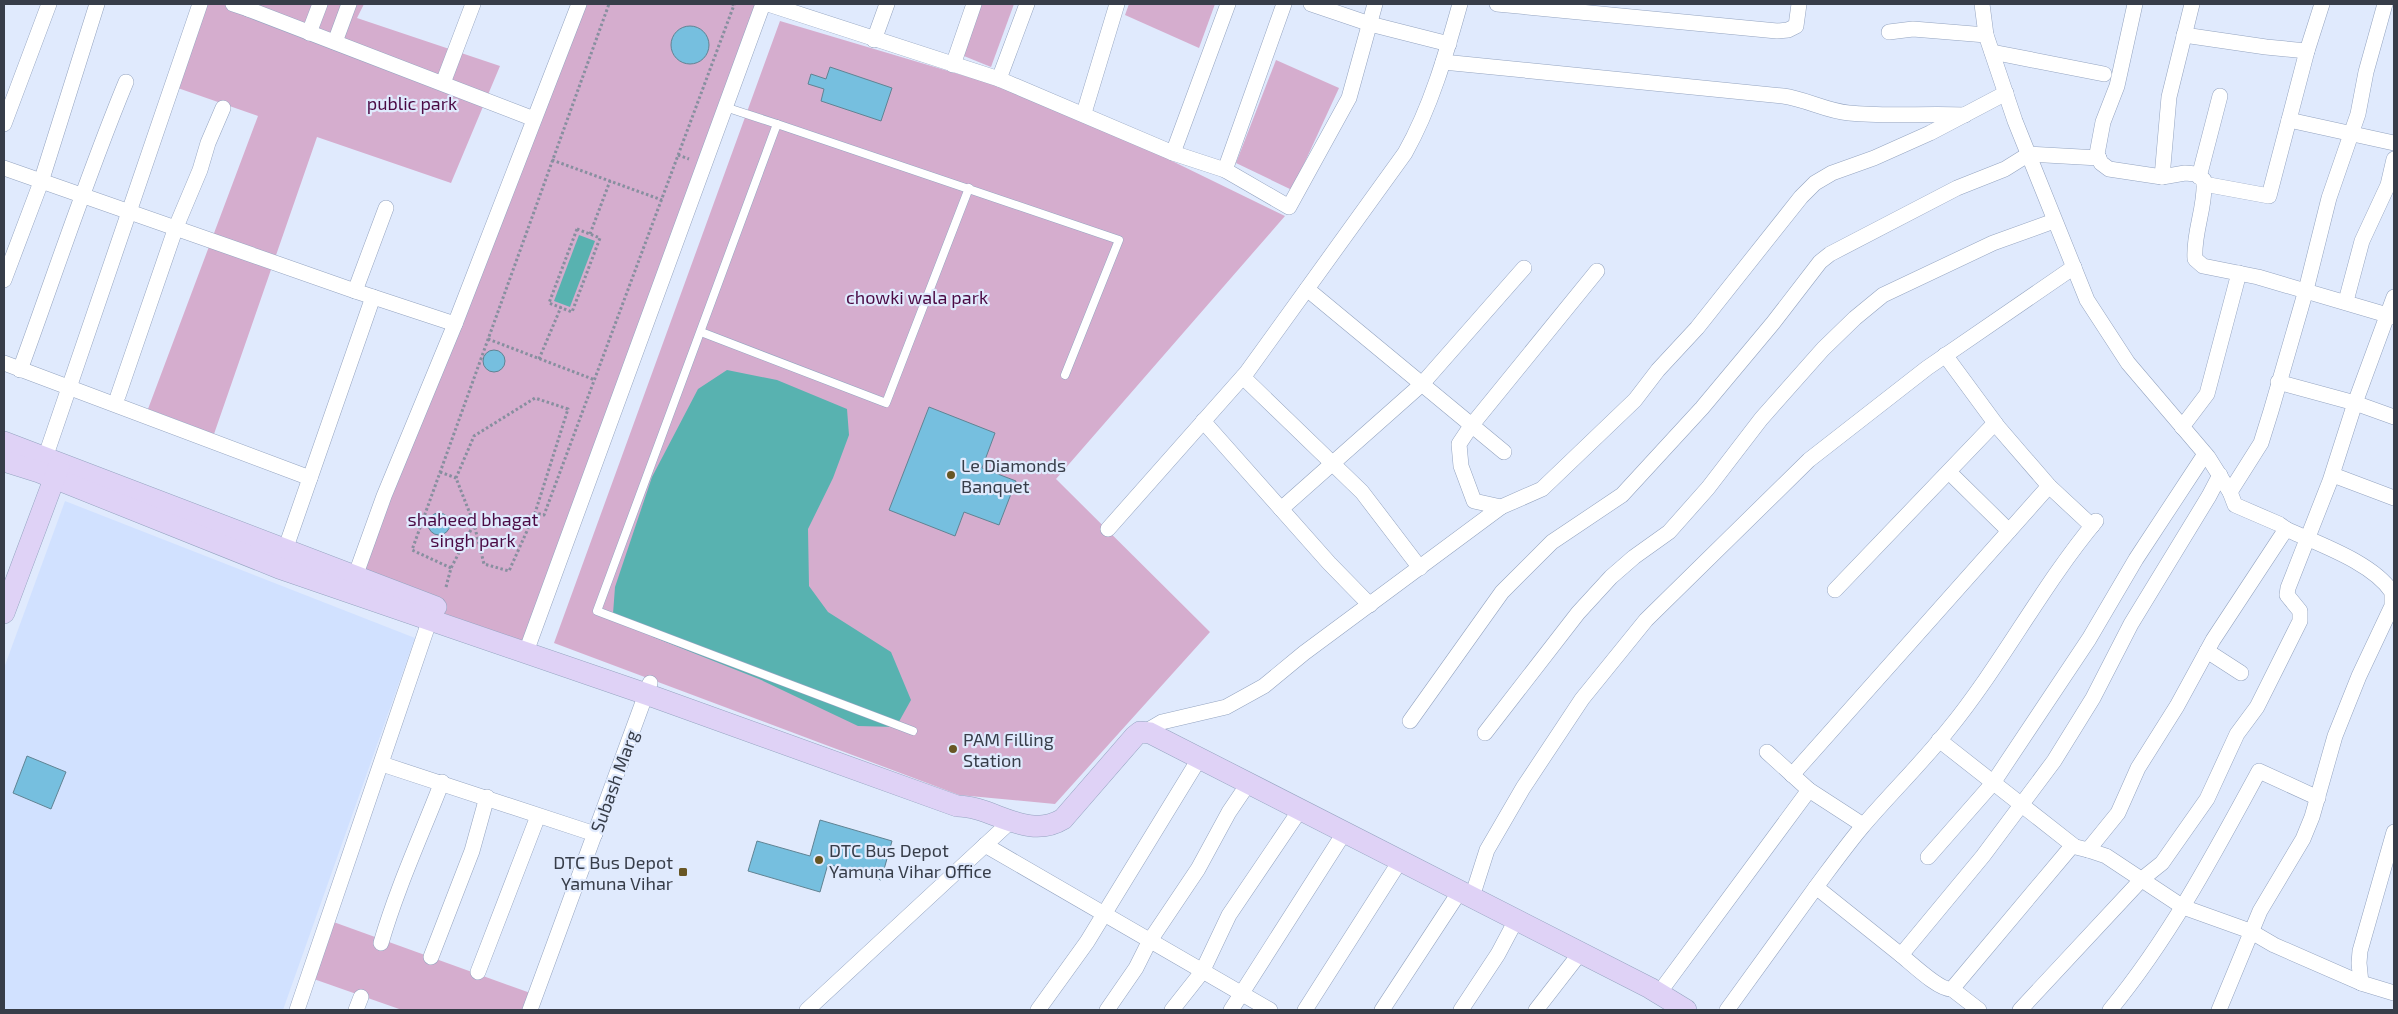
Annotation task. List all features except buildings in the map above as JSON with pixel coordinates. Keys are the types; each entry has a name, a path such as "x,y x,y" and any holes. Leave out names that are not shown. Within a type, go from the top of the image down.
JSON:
{"street":[{"path":"4,124 49,4"},
{"path":"4,280 41,182 97,4"},
{"path":"4,610 53,467 69,389 200,4"},
{"path":"233,4 248,6 310,33 534,119"},
{"path":"310,33 320,4"},
{"path":"335,42 349,4"},
{"path":"443,83 473,4"},
{"path":"352,585 384,496 455,324 579,4"},
{"path":"527,648 763,4"},
{"path":"768,4 874,40 999,79 1084,113 1174,153 1225,170 1289,207 1349,98 1375,4"},
{"path":"874,40 887,4"},
{"path":"954,65 974,4"},
{"path":"999,79 1027,4"},
{"path":"1084,113 1117,4"},
{"path":"1174,153 1228,4"},
{"path":"1225,170 1284,4"},
{"path":"1311,4 1370,24 1449,44"},
{"path":"1108,529 1243,377 1405,153 1417,132 1443,62 1460,4"},
{"path":"1496,4 1777,31 1788,30 1796,26 1799,4"},
{"path":"1982,4 1986,35 2054,221 2087,300 2128,363 2205,454 2230,492 2235,505 2279,524 2368,570 2389,587 2394,597 2392,606 2359,676 2335,736 2318,798 2303,839 2250,931 2220,1010"},
{"path":"2135,4 2117,86 2103,122 2097,154 2100,163 2109,168 2162,177 2186,173 2202,181 2269,196 2307,51 2322,4"},
{"path":"2162,177 2170,97 2192,4"},
{"path":"2230,492 2260,443 2306,290 2329,198 2351,134 2385,4"},
{"path":"1889,32 1914,29 1986,35"},
{"path":"2184,35 2307,51"},
{"path":"1992,52 2104,74"},
{"path":"1443,62 1799,98 1818,107 1849,113 1965,115"},
{"path":"20,370 96,155 126,82"},
{"path":"4,442 53,467 279,568 352,585 527,648 962,797 969,806 1010,822 1022,825 1046,825 1063,819 1135,736 1162,722 1226,707 1264,686 1501,507 1542,489 1635,400 1658,370 1697,328 1801,197 1815,183 1832,173 1874,158 1930,133 2006,93"},
{"path":"2220,96 2202,181 2205,194 2194,248 2195,259 2203,266 2306,290 2390,316"},
{"path":"118,396 176,227 223,108"},
{"path":"2288,120 2394,143"},
{"path":"1410,721 1502,592 1552,542 1622,495 1702,408 1773,323 1820,262 1862,235 1914,212 1957,188 2005,169 2029,154 2099,158"},
{"path":"2346,302 2362,241 2388,185 2394,159"},
{"path":"4,168 354,291 455,324"},
{"path":"354,291 386,208"},
{"path":"1485,733 1578,613 1611,577 1669,532 1708,488 1761,419 1823,349 1855,318 1883,295 1907,283 1993,243 2054,221"},
{"path":"1382,1010 1466,894 1487,850 1523,788 1582,699 1646,620 1810,460 1945,355 2074,267"},
{"path":"1281,509 1422,384 1524,268"},
{"path":"1501,507 1474,501 1461,466 1459,444 1470,426 1597,271"},
{"path":"2182,426 2207,394 2239,273"},
{"path":"1307,289 1470,426 1504,452"},
{"path":"285,550 372,297"},
{"path":"2020,1010 2142,879 2162,863 2207,799 2237,734 2257,707 2298,627 2300,611 2287,595 2293,573 2333,475 2355,404 2390,316 2394,297"},
{"path":"1727,1010 1816,886 1863,825 1905,781 1939,740 1992,669 2047,586 2094,523 2049,486 1995,424 1945,355"},
{"path":"4,363 310,478"},
{"path":"1243,377 1362,492 1420,568"},
{"path":"2278,382 2394,417"},
{"path":"1203,421 1329,563 1370,605"},
{"path":"1835,590 1995,424"},
{"path":"1928,857 1994,783 2089,639 2136,559 2205,454"},
{"path":"4,461 53,467 285,550 352,585 430,619 527,648"},
{"path":"1949,472 2008,532"},
{"path":"2333,475 2394,498"},
{"path":"1901,955 1983,856 2054,761 2093,698 2131,624 2220,476"},
{"path":"1792,775 2049,486"},
{"path":"1952,990 2081,848 2118,813 2138,768 2177,706 2207,651 2286,529"},
{"path":"297,1010 430,619"},
{"path":"2207,651 2241,673"},
{"name":"Subash Marg","path":"530,1010 648,688"},
{"path":"1145,732 1660,993 1686,1010"},
{"path":"1939,740 2021,805 2081,848 2106,856 2183,907 2250,931 2274,945 2361,983 2394,993"},
{"path":"1767,752 1809,790 1863,825"},
{"path":"1038,1010 1104,916 1199,759"},
{"path":"382,764 442,782 595,834"},
{"path":"2110,1010 2146,967 2183,907 2259,771 2318,798"},
{"path":"380,943 393,903 409,869 442,782"},
{"path":"1107,1010 1136,968 1150,942 1198,869 1229,812 1248,784"},
{"path":"1660,993 1809,790"},
{"path":"430,957 472,851 487,797"},
{"path":"1172,1010 1202,972 1229,915 1300,810"},
{"path":"478,972 538,816"},
{"path":"808,1010 825,1004 1010,822"},
{"path":"2361,983 2360,952 2394,832"},
{"path":"1231,1010 1344,833"},
{"path":"985,845 1104,916 1270,1010"},
{"path":"1305,1010 1400,861"},
{"path":"1816,886 1936,983 1948,990 1952,990 1979,1010"},
{"path":"1461,1010 1498,954 1516,920"},
{"path":"1536,1010 1580,952"}],"lane":[{"path":"725,107 1119,240 1065,375"},
{"path":"777,124 597,611 913,731"},
{"path":"701,332 886,403 969,188"}],"path":[{"path":"451,568 412,550 609,4"},
{"path":"536,513 544,516 734,5 732,4"},
{"path":"552,160 662,200"},
{"path":"590,234 610,181"},
{"path":"578,229 600,238 572,312 561,307 549,303 578,229"},
{"path":"539,359 561,307"},
{"path":"488,339 595,380"},
{"path":"535,398 568,409 536,513 509,571 484,564 474,524 456,478 474,436 535,398"},
{"path":"440,472 456,478"},
{"path":"446,587 451,568 474,524"}],"shaded area":[{"path":"579,235 595,241 570,307 554,301"},
{"path":"727,370 777,380 847,409 849,435 833,478 808,529 809,586 828,612 891,652 911,700 896,727 858,726 759,679 653,637 613,614 615,587 652,477 698,389"},
{"path":"65,501 415,638 283,1010 4,1010 4,668"}],"green space":[{"name":"public park","path":"201,4 364,4 357,18 500,66 451,183 317,137 214,434 148,409 258,116 172,86"},
{"name":"shaheed bhagat singh park","path":"579,4 763,4 526,650 352,593"},
{"path":"977,4 1014,4 991,67 959,54"},
{"path":"1129,4 1215,4 1199,48 1125,15"},
{"name":"chowki wala park","path":"780,21 1049,101 1285,216 1056,479 1210,632 1055,804 959,795 554,643"},
{"path":"1276,60 1339,88 1292,190 1236,163"},
{"path":"328,920 536,995 530,1010 402,1010 308,977"}],"place":[{"name":"Le Diamonds Banquet","path":"951,475"},
{"name":"PAM Filling Station","path":"953,749"},
{"name":"DTC Bus Depot Yamuna Vihar Office","path":"819,860"},
{"name":"DTC Bus Depot Yamuna Vihar","path":"683,872"}]}
